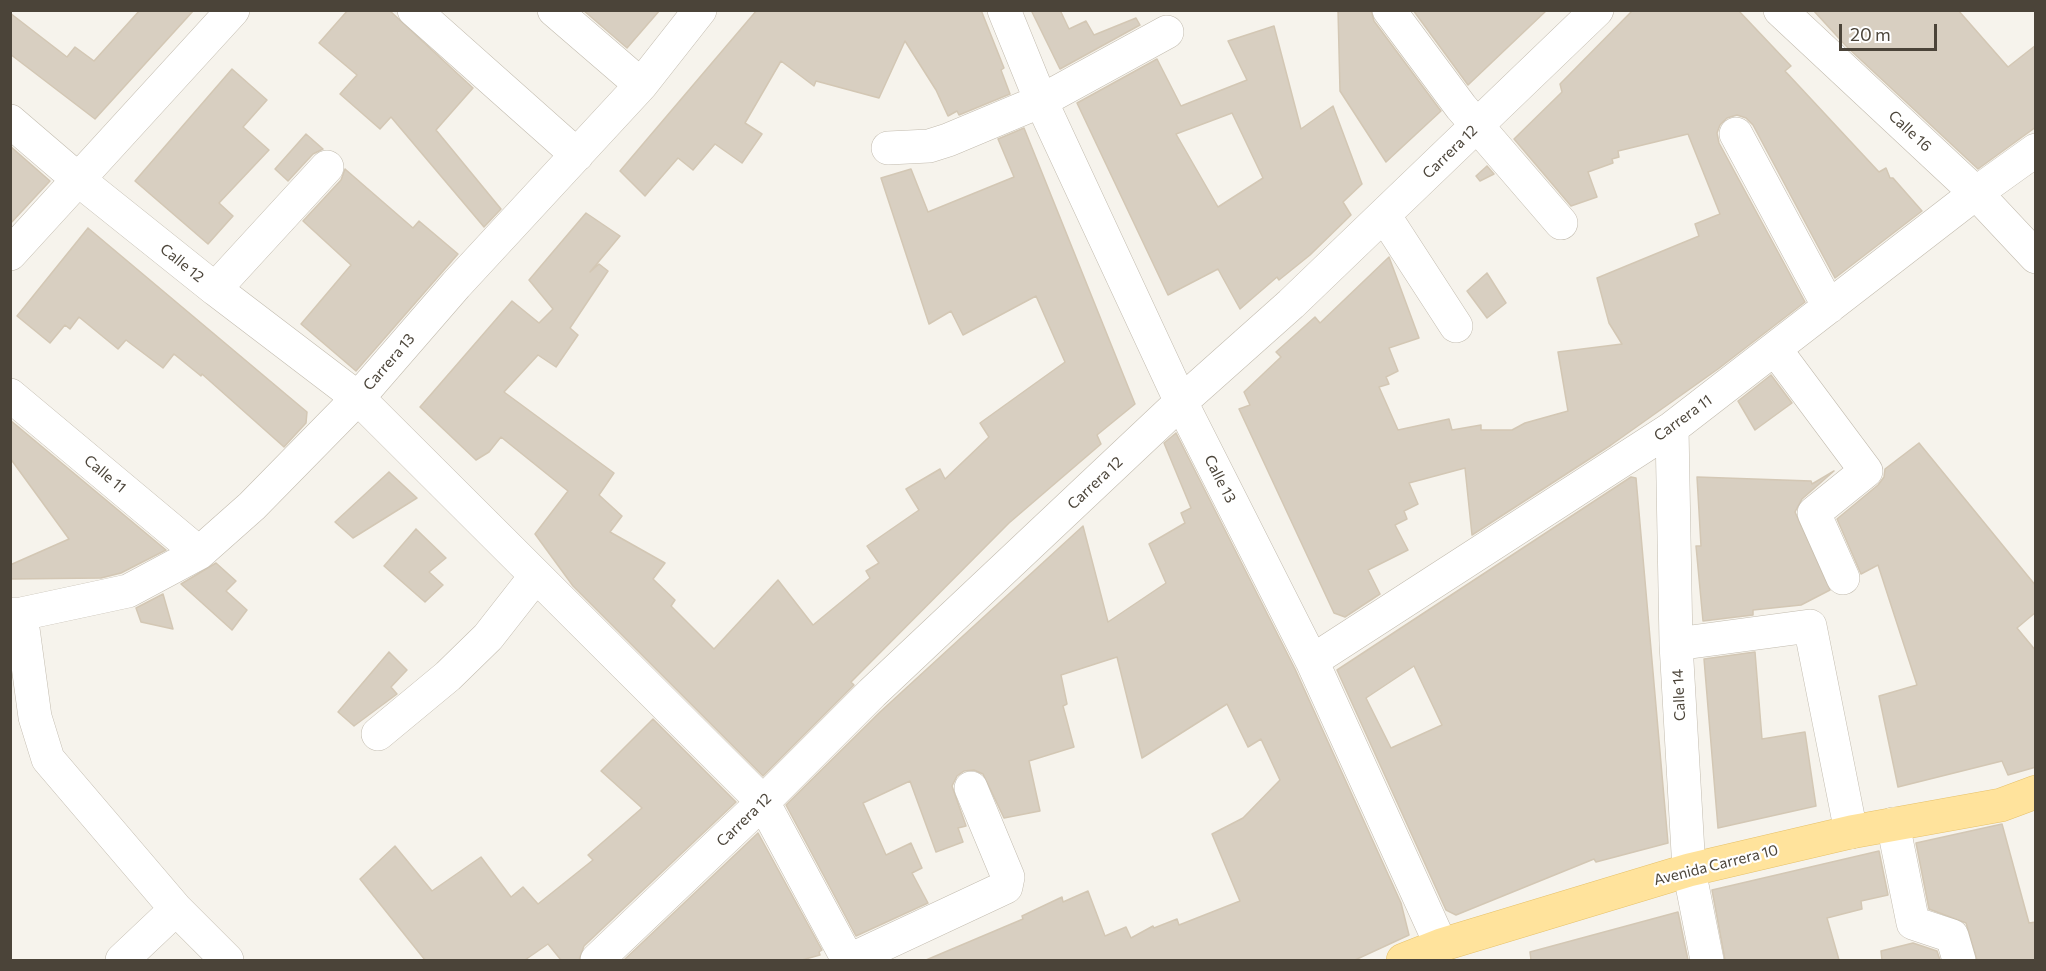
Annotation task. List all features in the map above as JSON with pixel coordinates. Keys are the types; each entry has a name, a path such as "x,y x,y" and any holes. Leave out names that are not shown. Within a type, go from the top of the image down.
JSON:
{"main road":[{"name":"Avenida Carrera 10","path":"1403,960 1441,945 1689,870 1851,832 2001,805 2036,792"}],"street":[{"path":"10,254 80,181 233,10"},
{"path":"414,10 577,155"},
{"path":"554,10 641,84"},
{"name":"Carrera 13","path":"16,614 128,591 199,553 252,506 358,398 456,285 641,84 700,10"},
{"name":"Calle 13","path":"1004,10 1041,101 1181,402 1312,661 1441,945"},
{"path":"1389,10 1477,126 1561,223"},
{"name":"Carrera 12","path":"597,960 872,693 1181,402 1291,304 1597,10"},
{"name":"Calle 16","path":"1780,10 1976,193 2036,257"},
{"path":"888,148 929,146 1041,101 1167,32"},
{"name":"Calle 12","path":"10,121 80,181 215,289 358,398 762,802 849,960"},
{"path":"1736,134 1829,307"},
{"name":"Carrera 11","path":"1312,661 1672,428 1976,193 2036,150"},
{"path":"215,289 327,167"},
{"path":"1384,215 1456,326"},
{"path":"1774,349 1866,471 1814,513 1843,578"},
{"name":"Calle 11","path":"10,395 199,553"},
{"name":"Calle 14","path":"1672,428 1676,644 1689,870 1707,960"},
{"path":"378,734 448,676 488,637 535,577"},
{"path":"16,614 35,717 48,759 176,909 227,960"},
{"path":"1676,644 1810,626 1851,832"},
{"path":"849,960 1006,887 1008,877 971,788"},
{"path":"1893,824 1912,923 1952,936 1959,960"},
{"path":"122,960 176,909"}],"building":[{"path":"140,10 194,10 95,119 10,54 10,13 67,57 75,47 94,61"},
{"path":"348,10 389,10 473,88 436,130 501,209 484,227 391,117 380,129 340,94 357,75 319,43"},
{"path":"583,10 660,10 627,48"},
{"path":"757,10 981,10 1004,68 1001,70 1010,94 959,115 957,111 948,116 936,90 905,41 879,98 816,81 814,86 781,61 745,123 762,134 742,163 715,144 693,170 678,158 645,196 620,171"},
{"path":"1031,10 1060,10 1069,29 1086,21 1094,35 1136,18 1140,25 1060,69"},
{"path":"1338,10 1371,10 1374,21 1441,111 1386,162 1340,91"},
{"path":"1413,10 1547,10 1468,85"},
{"path":"1633,10 1738,10 1791,66 1785,71 1879,172 1886,168 1890,178 1893,178 1922,211 1835,278 1753,125 1746,118 1737,115 1727,118 1720,125 1717,133 1719,143 1805,302 1718,369 1611,445 1472,535 1465,468 1409,483 1418,504 1404,511 1407,519 1395,525 1408,550 1368,570 1380,594 1345,617 1334,613 1239,409 1250,405 1244,392 1281,357 1276,352 1315,317 1320,323 1389,257 1419,338 1389,348 1398,371 1386,377 1389,384 1379,387 1398,430 1449,419 1452,430 1481,425 1481,430 1512,430 1525,423 1568,411 1558,352 1622,344 1609,323 1597,278 1699,236 1695,224 1720,214 1688,134 1618,151 1619,157 1612,159 1613,163 1588,172 1597,197 1571,206 1514,139 1562,92 1560,84"},
{"path":"1813,10 1958,10 2008,67 2036,45 2036,127 1978,169 1847,47"},
{"path":"1274,26 1301,129 1333,106 1362,184 1343,202 1351,215 1310,255 1279,280 1277,277 1240,309 1218,269 1168,295 1077,103 1157,59 1181,106 1247,80 1228,41","holes":["1232,113 1263,178 1218,207 1176,134"]},
{"path":"232,69 267,100 243,127 269,150 219,203 233,216 208,244 135,181"},
{"path":"1024,128 1135,404 1097,435 1101,444 1009,523 851,682 854,685 763,776 573,586 535,534 568,491 501,437 489,452 476,460 420,407 512,301 539,323 553,309 529,280 586,213 620,236 590,272 599,264 608,271 570,328 578,335 556,367 538,355 504,392 614,473 599,495 622,516 610,532 665,563 653,579 675,600 671,606 714,649 778,580 813,625 870,578 866,571 879,563 867,546 919,510 906,489 940,469 945,479 989,437 980,423 1065,362 1036,296 963,335 951,311 929,324 881,178 911,169 928,212 1014,177 998,139"},
{"path":"306,134 323,149 313,154 288,181 275,169"},
{"path":"10,146 50,181 10,224"},
{"path":"1487,166 1494,174 1480,181 1476,176"},
{"path":"345,169 413,228 419,221 458,254 356,371 301,324 351,265 303,221 341,180"},
{"path":"88,228 307,412 306,423 284,447 202,374 201,376 174,354 163,368 126,340 118,349 79,317 70,329 65,325 50,343 17,316"},
{"path":"1487,273 1506,303 1487,318 1467,291"},
{"path":"1771,375 1792,403 1755,430 1738,401"},
{"path":"10,420 166,550 121,573 101,578 10,579 10,565 69,539 10,458"},
{"path":"1176,433 1295,669 1401,903 1409,935 1355,960 926,960 1023,919 1022,916 1062,897 1063,902 1088,891 1105,936 1126,927 1131,938 1153,926 1154,928 1177,919 1179,925 1240,901 1212,834 1243,818 1280,780 1261,739 1248,747 1227,704 1142,758 1117,657 1061,675 1067,704 1063,706 1074,747 1029,761 1040,811 1004,818 983,774 974,770 964,771 957,776 952,786 966,826 958,828 963,842 936,852 910,781 863,803 886,855 911,843 922,868 912,873 928,903 856,936 786,805 880,712 1083,526 1108,622 1166,583 1149,544 1185,523 1181,513 1191,508 1164,443"},
{"path":"1919,443 2036,586 2036,612 2017,628 2036,651 2036,767 2008,775 2002,761 1898,787 1879,696 1917,685 1878,565 1861,574 1837,519 1878,485 1884,477 1885,469"},
{"path":"1834,471 1802,499 1795,512 1830,590 1801,605 1753,610 1753,615 1703,621 1696,546 1701,546 1697,477 1811,481 1812,484"},
{"path":"389,472 417,498 353,538 335,522"},
{"path":"1631,477 1636,478 1668,843 1596,862 1594,859 1456,915 1446,910 1337,670","holes":["1414,666 1442,725 1391,748 1366,698"]},
{"path":"416,529 446,558 429,572 443,585 425,602 384,566"},
{"path":"216,563 236,581 226,591 247,610 232,630 181,584"},
{"path":"163,594 173,629 141,622 136,608"},
{"path":"389,652 407,670 391,687 397,694 354,726 338,712"},
{"path":"1755,652 1762,739 1805,732 1816,806 1718,828 1704,659"},
{"path":"653,719 736,802 584,946 579,960 561,960 548,944 525,960 425,960 360,879 395,846 432,891 481,857 511,897 523,887 538,904 593,860 588,855 642,808 601,771"},
{"path":"2002,824 2029,923 2036,922 2036,960 1977,960 1966,923 1929,909 1916,843"},
{"path":"758,833 822,950 819,952 820,955 802,960 624,960"},
{"path":"1879,851 1888,895 1861,901 1862,909 1827,918 1839,960 1725,960 1712,890"},
{"path":"1678,912 1688,960 1531,960 1530,952"},
{"path":"1913,943 1937,951 1940,960 1882,960 1881,951"}]}
